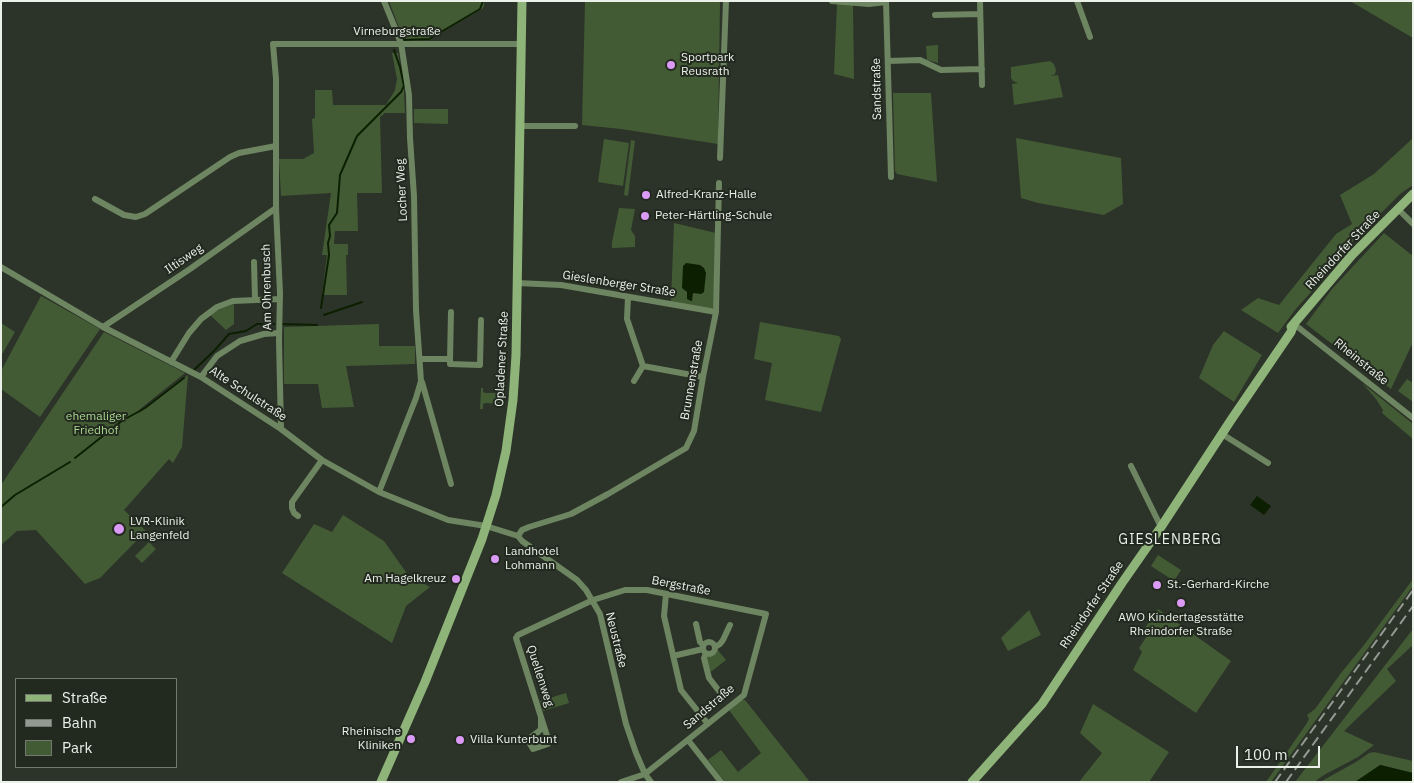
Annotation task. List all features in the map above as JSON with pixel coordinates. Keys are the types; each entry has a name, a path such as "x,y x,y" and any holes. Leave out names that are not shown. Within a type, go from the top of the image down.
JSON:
{"main road":[{"name":"Opladener Straße","path":"381,782 416,701 486,526 501,474 511,424 517,283 522,1"},
{"name":"Rheindorfer Straße","path":"972,782 1042,704 1232,420 1239,402 1287,330 1352,255 1413,194"}],"street":[{"name":"Locher Weg","path":"384,1 401,44 409,95 414,196 416,310 422,382 451,484"},
{"path":"720,158 726,1"},
{"path":"832,1 869,4 886,2"},
{"path":"980,1 982,85"},
{"path":"1077,1 1090,37"},
{"name":"Sandstraße","path":"886,2 890,177"},
{"path":"935,14 980,14"},
{"name":"Virneburgstraße","path":"273,44 520,44"},
{"name":"Am Ohrenbusch","path":"273,44 276,79 276,208 280,298 281,428"},
{"path":"888,61 920,60 942,70 982,69"},
{"path":"520,126 575,126"},
{"path":"95,199 124,215 136,218 145,214 230,156 276,146"},
{"name":"Brunnenstraße","path":"518,536 522,530 529,527 549,522 579,510 686,448 694,431 716,312 720,183"},
{"name":"Iltisweg","path":"103,327 190,269 276,208"},
{"path":"1398,209 1413,224"},
{"path":"254,262 254,299"},
{"name":"Alte Schulstraße","path":"1,267 103,327 201,377 281,428 322,460 379,492 448,520 486,526"},
{"name":"Gieslenberger Straße","path":"517,283 561,285 716,312"},
{"path":"628,297 627,319 643,366 634,381"},
{"path":"172,362 189,334 201,319 215,309 233,301 280,298"},
{"path":"451,312 450,364 480,364 481,320"},
{"name":"Rheinstraße","path":"1294,324 1413,418"},
{"path":"201,377 217,356 240,341 264,334 279,333"},
{"path":"420,359 450,359"},
{"path":"643,366 703,377"},
{"name":"Locher Weg","path":"379,492 422,382"},
{"path":"1222,434 1268,463"},
{"path":"298,516 294,513 292,502 322,460"},
{"path":"1130,466 1161,527"},
{"name":"Neustraße","path":"486,526 518,536 522,541 576,580 586,590 600,614 626,724 645,774 651,782"},
{"name":"Bergstraße","path":"592,600 625,590 647,590 766,614"},
{"path":"666,594 664,616 681,690 708,724"},
{"name":"Quellenweg","path":"541,717 541,729 530,738 529,742 533,749 549,742 516,638 518,635 592,600"},
{"name":"Sandstraße","path":"621,782 645,774 744,695 766,614"},
{"path":"696,624 700,642 704,649"},
{"path":"719,691 709,678 704,658 704,649 706,643 709,642 713,643 714,646 720,644 727,634 730,625"},
{"path":"673,656 704,649"},
{"path":"688,740 721,782"}],"green space":[{"path":"389,1 484,1 484,6 482,9 429,40 404,41"},
{"name":"Sportpark Reusrath","path":"585,1 720,1 718,144 582,125"},
{"path":"1350,1 1413,1 1413,38"},
{"path":"837,3 853,5 854,79 834,74"},
{"path":"938,45 938,63 927,60 926,46"},
{"path":"392,53 398,53 404,89 405,113 385,113 380,117 382,193 357,193 358,231 335,231 334,244 348,244 348,255 346,255 347,295 322,295 327,255 322,255 331,193 281,196 279,159 303,159 314,153 312,119 315,118 315,90 332,90 333,105 386,105 395,90 397,79"},
{"path":"1050,61 1054,64 1056,70 1055,74 1051,76 1058,75 1063,97 1014,105 1012,84 1018,83 1011,78 1011,67"},
{"path":"893,93 931,93 937,182 897,174 895,171"},
{"path":"414,109 448,109 448,124 414,123"},
{"path":"1016,138 1121,158 1123,204 1104,215 1021,198"},
{"path":"1413,138 1413,185 1400,194 1352,242 1348,251 1295,310 1278,333 1241,310 1258,298 1279,305 1336,234 1352,224 1340,195 1374,174"},
{"path":"604,139 629,143 623,186 598,182"},
{"path":"631,140 635,141 628,196 624,195"},
{"path":"619,208 635,209 631,230 635,236 635,247 612,248"},
{"path":"674,223 716,233 714,307 711,309 671,302"},
{"path":"1384,233 1413,256 1413,342 1391,389 1306,324 1332,289"},
{"path":"41,296 100,329 40,417 1,389 1,371"},
{"path":"234,304 234,324 226,330 210,315"},
{"path":"760,322 839,336 841,339 821,412 765,400 772,363 754,359"},
{"path":"1,323 15,332 1,356"},
{"path":"379,324 379,346 415,346 415,364 346,366 354,407 322,408 318,384 284,384 284,327"},
{"path":"1224,331 1262,355 1234,402 1199,378 1213,345"},
{"name":"ehemaliger Friedhof","path":"104,332 185,373 140,409 139,413 188,375 182,447 173,463 169,459 124,510 146,531 100,578 85,584 36,530 17,531 1,545 1,485"},
{"path":"1407,379 1413,383 1413,402 1398,391"},
{"path":"1362,383 1413,424 1413,439 1382,413 1383,410 1376,399"},
{"path":"481,388 486,393 500,393 500,404 486,403 483,404 483,409 480,409"},
{"path":"343,515 384,541 408,575 430,587 406,606 392,643 282,573 314,524 332,532"},
{"path":"149,542 156,549 142,563 135,556"},
{"path":"1158,555 1181,570 1174,581 1151,566"},
{"path":"1413,579 1413,586 1271,782 1266,782 1307,723 1309,719 1307,715 1315,709"},
{"path":"1158,609 1231,661 1196,713 1133,670 1142,652 1139,648 1147,636 1142,632"},
{"path":"1029,610 1041,635 1008,651 1001,638"},
{"path":"1413,629 1413,645 1387,669 1396,681 1344,731 1374,745 1358,757 1314,782 1295,782"},
{"path":"717,649 726,660 709,672 706,659 714,655"},
{"path":"566,693 569,703 543,711 540,701"},
{"path":"741,700 745,700 810,782 725,782 708,760 721,750 738,772 761,753 729,710"},
{"path":"1093,704 1169,752 1149,782 1079,782 1102,753 1080,733"},
{"path":"1374,752 1413,761 1413,773 1381,765 1355,782 1320,782 1369,753"}],"shaded area":[{"path":"686,263 700,265 706,273 704,292 701,294 693,293 692,301 687,299 687,292 682,288 683,266"},
{"path":"1257,496 1271,506 1264,515 1250,505"},
{"path":"1380,765 1413,773 1413,782 1355,782"}],"waterway":[{"path":"402,40 429,39 480,9 483,1"},
{"path":"321,308 329,255 329,225 337,213 340,175 357,136 401,92 404,86 394,50"},
{"path":"324,315 362,302"},
{"path":"194,370 229,334 246,331 257,324 274,324"},
{"path":"282,324 317,325"},
{"path":"127,418 145,408 184,378"},
{"path":"75,458 123,420"},
{"path":"1,507 15,495 70,462"}],"railway":[{"path":"1275,782 1413,590"},
{"path":"1286,782 1413,606"}],"place":[{"name":"Sportpark Reusrath","path":"671,65"},
{"name":"Alfred-Kranz-Halle","path":"646,195"},
{"name":"Peter-Härtling-Schule","path":"645,216"},
{"name":"LVR-Klinik Langenfeld","path":"119,529"},
{"name":"Landhotel Lohmann","path":"495,559"},
{"name":"Am Hagelkreuz","path":"456,579"},
{"name":"St.-Gerhard-Kirche","path":"1157,585"},
{"name":"AWO Kindertagesstätte Rheindorfer Straße","path":"1181,603"},
{"name":"Rheinische Kliniken","path":"411,739"},
{"name":"Villa Kunterbunt","path":"460,740"}],"district":[{"name":"GIESLENBERG","path":"1170,540"}]}
